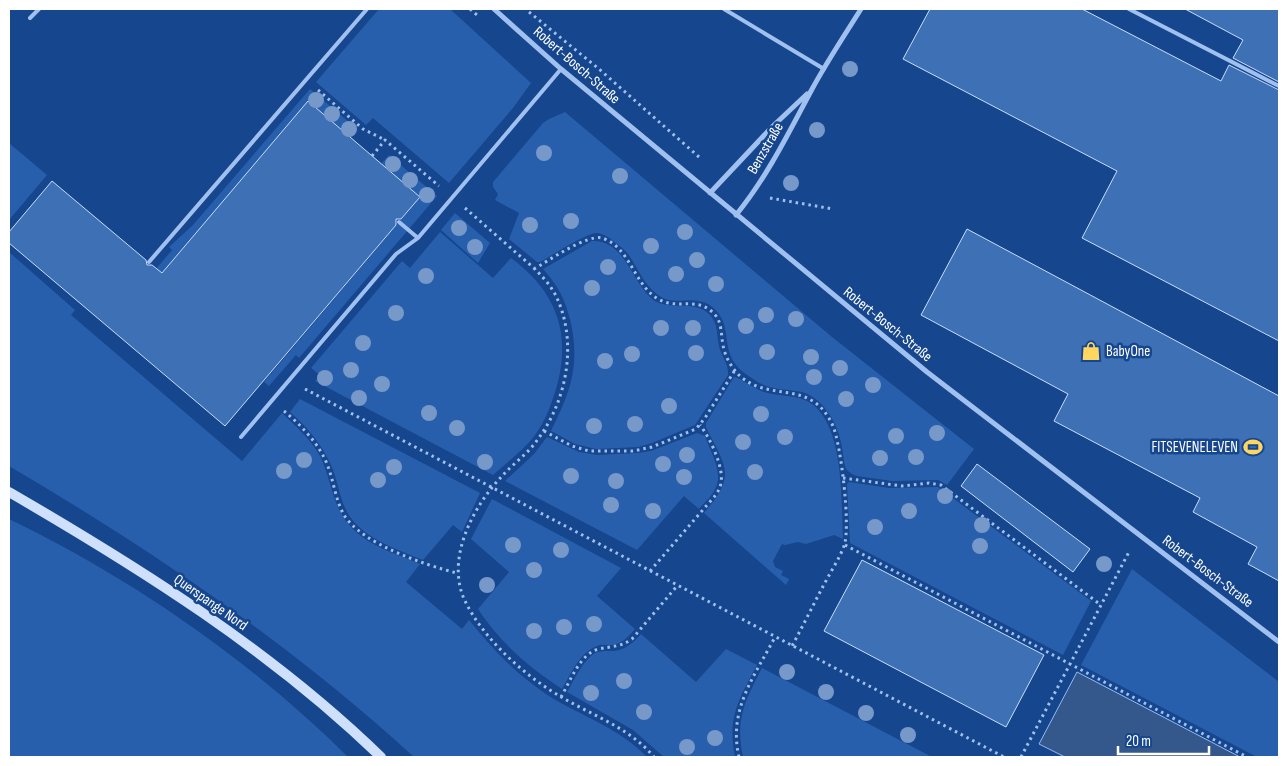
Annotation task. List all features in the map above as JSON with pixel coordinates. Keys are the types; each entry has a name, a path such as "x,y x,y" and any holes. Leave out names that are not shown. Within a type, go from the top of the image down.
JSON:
{"main road":[{"name":"Querspange Nord","path":"9,492 123,561 247,645 320,701 381,757"}],"street":[{"name":"Robert-Bosch-Straße","path":"494,9 562,69 736,215 927,372 1279,642"},
{"name":"Benzstraße","path":"736,215 752,195 780,150 811,90 861,9"},
{"name":"Benzstraße","path":"710,193 772,127 811,90"}],"lane":[{"path":"30,18 39,9"},
{"path":"149,262 367,9"},
{"path":"724,9 824,69"},
{"path":"1129,9 1279,86"},
{"path":"242,437 396,254 418,238 562,69"},
{"path":"399,222 418,238"}],"path":[{"path":"306,79 363,129 385,140 534,269 554,294 566,333 568,353 567,370 562,390 544,431 534,444 503,474 482,502 466,535 459,559 457,573 459,586 465,601 481,627 515,662 538,682 561,697 621,730 641,744 654,757"},
{"path":"372,156 385,140"},
{"path":"752,195 833,209"},
{"path":"534,269 588,238 601,238 629,261 644,286 661,301 700,305 709,309 717,317 727,357 735,370 750,383 770,391 794,393 803,396 820,408 833,428 840,457 846,530 844,545 792,646"},
{"path":"544,431 588,452 633,452 652,447 690,432 700,425 735,370"},
{"path":"289,381 1004,757"},
{"path":"272,400 297,422 328,464 338,502 353,526 364,535 422,563 457,573"},
{"path":"650,572 714,497 721,484 719,464 707,435 700,425"},
{"path":"843,478 895,486 929,483 941,485 1101,605"},
{"path":"1021,757 1139,534"},
{"path":"844,545 1247,757"},
{"path":"561,697 578,666 590,652 597,649 625,645 677,586"},
{"path":"739,757 735,729 740,704 775,637"}],"shaded area":[{"path":"379,9 450,9 531,83 513,108 449,183 373,118 366,125 316,82"},
{"path":"310,89 357,129 350,138 308,102 162,273 156,269 172,250 169,247 193,225"},
{"path":"565,112 832,337 974,449 947,485 938,480 892,481 857,476 850,473 845,465 836,427 831,416 817,400 803,392 766,386 743,372 731,357 723,321 712,307 698,301 676,301 663,298 645,281 628,253 605,236 597,233 592,234 568,245 540,262 537,262 509,239 519,213 495,200 498,194 493,187 493,182 543,123"},
{"path":"9,143 47,175 9,220"},
{"path":"389,155 437,196 299,358 296,355 269,386 264,382 420,197 381,164"},
{"path":"455,213 490,243 478,263 441,230"},
{"path":"440,232 493,278 511,258 527,271 550,300 561,332 561,369 545,419 526,446 493,475 315,381 320,375 311,368 402,261 410,268"},
{"path":"592,241 603,242 620,254 638,282 652,299 666,305 696,307 709,314 716,325 720,350 727,367 728,375 695,425 638,447 596,449 575,444 551,431 572,379 574,339 571,323 561,294 543,269"},
{"path":"9,252 75,310 71,315 242,461 282,413 308,439 320,456 336,503 353,529 368,541 420,564 406,582 462,629 469,620 506,661 549,696 625,738 647,757 414,757 319,676 219,601 168,565 9,466"},
{"path":"734,377 764,392 804,399 809,402 821,413 829,427 835,445 841,485 843,539 834,535 806,544 798,542 782,544 773,561 775,567 783,571 781,575 789,579 786,585 704,513 721,489 725,471 706,423"},
{"path":"300,399 480,493 462,532 453,525 423,560 389,546 365,532 352,519 343,504 334,472 318,442 290,412"},
{"path":"697,433 705,436 715,461 718,481 715,490 699,509 684,496 637,550 505,481 534,454 547,437 579,452 597,455 651,451"},
{"path":"849,482 889,488 938,487 1091,601 1063,655 850,543 847,484"},
{"path":"492,499 621,568 597,596 635,629 620,642 613,645 599,645 591,649 576,664 562,689 516,654 496,633 478,609 509,572 471,539"},
{"path":"9,519 55,542 100,568 188,624 271,687 348,757 9,757"},
{"path":"1132,569 1279,682 1279,757 1257,757 1081,665"},
{"path":"641,634 696,682 726,649 757,665 736,709 733,731 735,757 664,757 633,730 567,692 590,656 599,652 616,651 624,648"},
{"path":"762,668 932,757 743,757 740,732 743,711"},
{"path":"1077,672 1240,757 1065,757 1039,744"}],"building":[{"path":"930,9 1082,9 1221,81 1229,65 1279,90 1279,341 1082,238 1117,171 903,59"},
{"path":"1185,9 1279,9 1279,82 1233,58 1243,40"},
{"path":"308,101 420,197 401,219 396,219 396,225 225,426 9,243 9,232 52,181 146,260 147,265 152,265 162,273"},
{"name":"BabyOne","path":"967,229 1279,396 1279,581 1248,564 1257,547 1193,512 1200,498 1054,421 1068,394 921,315"},
{"path":"977,464 1090,549 1073,572 961,486"},
{"path":"862,560 1044,655 1006,727 824,631"}],"place":[{"name":"BabyOne","path":"1091,351"},
{"name":"FITSEVENELEVEN","path":"1253,447"}]}
